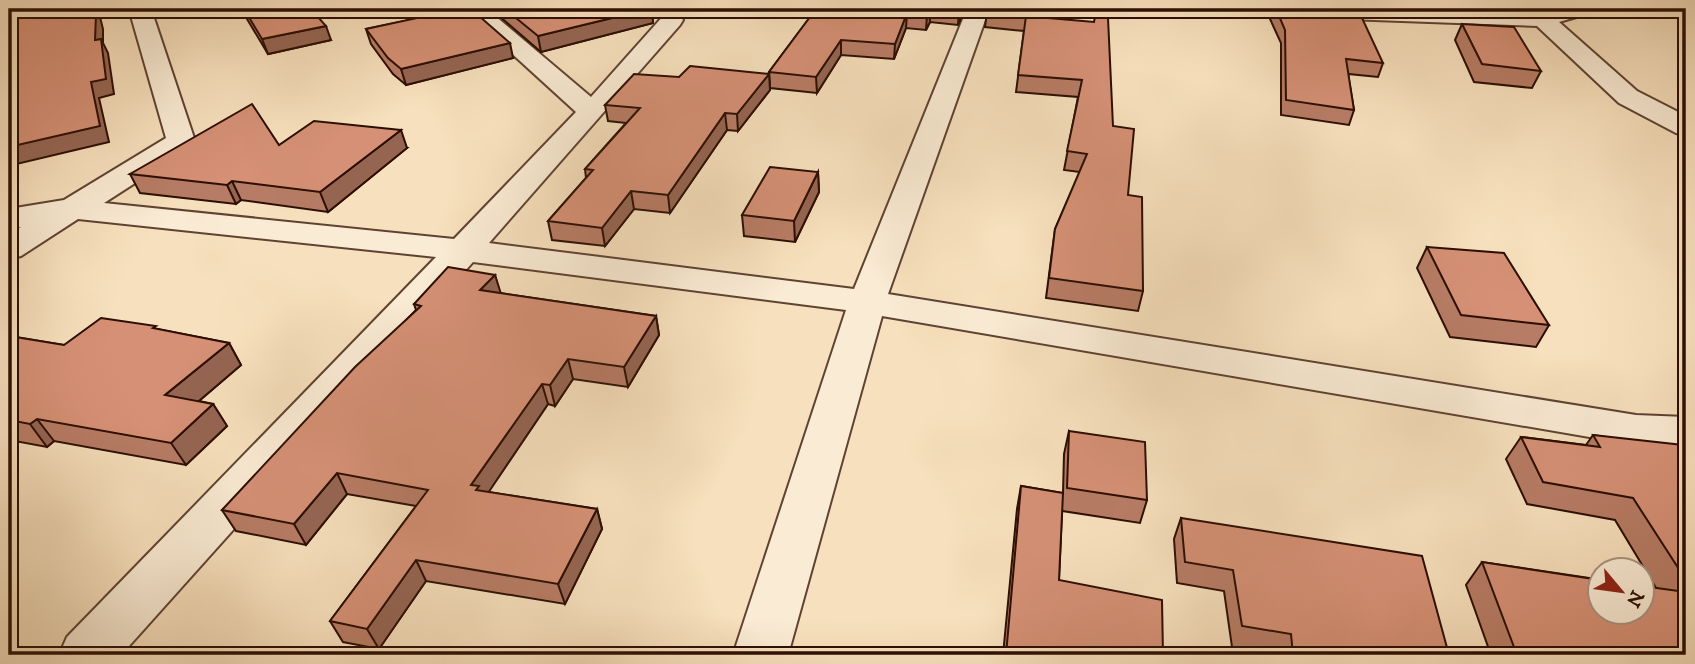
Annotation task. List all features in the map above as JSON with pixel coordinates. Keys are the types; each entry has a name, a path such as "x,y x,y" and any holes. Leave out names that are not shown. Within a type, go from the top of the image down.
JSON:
{"street":[{"path":"9,249 181,141 140,9"},
{"path":"474,9 593,112"},
{"path":"760,655 867,302 978,9"},
{"path":"1265,9 1543,20 1579,9"},
{"path":"86,655 593,112 671,20"},
{"path":"1543,20 1628,97 1686,127"},
{"path":"9,219 71,209 462,250 867,302 1636,430 1686,433"}],"building":[{"path":"9,9 95,9 95,40 101,39 106,79 91,82 100,126 9,147"},
{"path":"244,9 311,9 326,26 262,39"},
{"path":"414,9 471,9 510,43 401,69 388,58 366,29 422,17"},
{"path":"505,9 649,9 538,36"},
{"path":"816,9 930,9 927,15 907,13 895,44 841,40 816,77 769,72"},
{"path":"988,9 1051,9 1049,18 1094,22 1095,17 1108,18 1113,126 1134,129 1128,195 1142,197 1143,291 1049,278 1055,229 1087,154 1067,151 1082,80 1018,75 1026,16 1030,16 987,12"},
{"path":"1276,9 1322,9 1326,16 1362,18 1383,63 1346,59 1354,110 1286,100 1285,30"},
{"path":"1462,24 1514,27 1541,71 1482,64"},
{"path":"690,66 769,74 737,114 725,113 668,195 631,191 602,228 548,221 593,170 585,169 640,108 605,105 634,74 679,77"},
{"path":"252,104 279,145 314,121 401,130 320,192 232,181 227,185 130,174"},
{"path":"770,167 818,172 794,221 742,215"},
{"path":"1427,247 1504,253 1549,325 1461,315"},
{"path":"448,267 495,275 480,290 656,316 624,367 568,359 550,385 542,384 471,485 479,486 476,490 597,509 558,584 416,560 367,629 330,621 428,490 337,473 294,524 222,510 355,367 421,306 414,304"},
{"path":"101,318 156,326 153,328 229,343 165,395 213,404 171,443 37,419 30,424 9,420 9,336 64,345"},
{"path":"1069,431 1145,442 1147,500 1067,488"},
{"path":"1593,435 1683,445 1686,449 1686,580 1633,498 1543,482 1521,437 1600,447"},
{"path":"1021,486 1063,493 1059,580 1162,600 1163,655 1006,655"},
{"path":"1181,518 1422,556 1449,655 1293,655 1291,634 1242,626 1233,570 1185,562"},
{"path":"1482,562 1586,578 1586,626 1656,626 1656,588 1686,592 1686,655 1517,655"}]}
